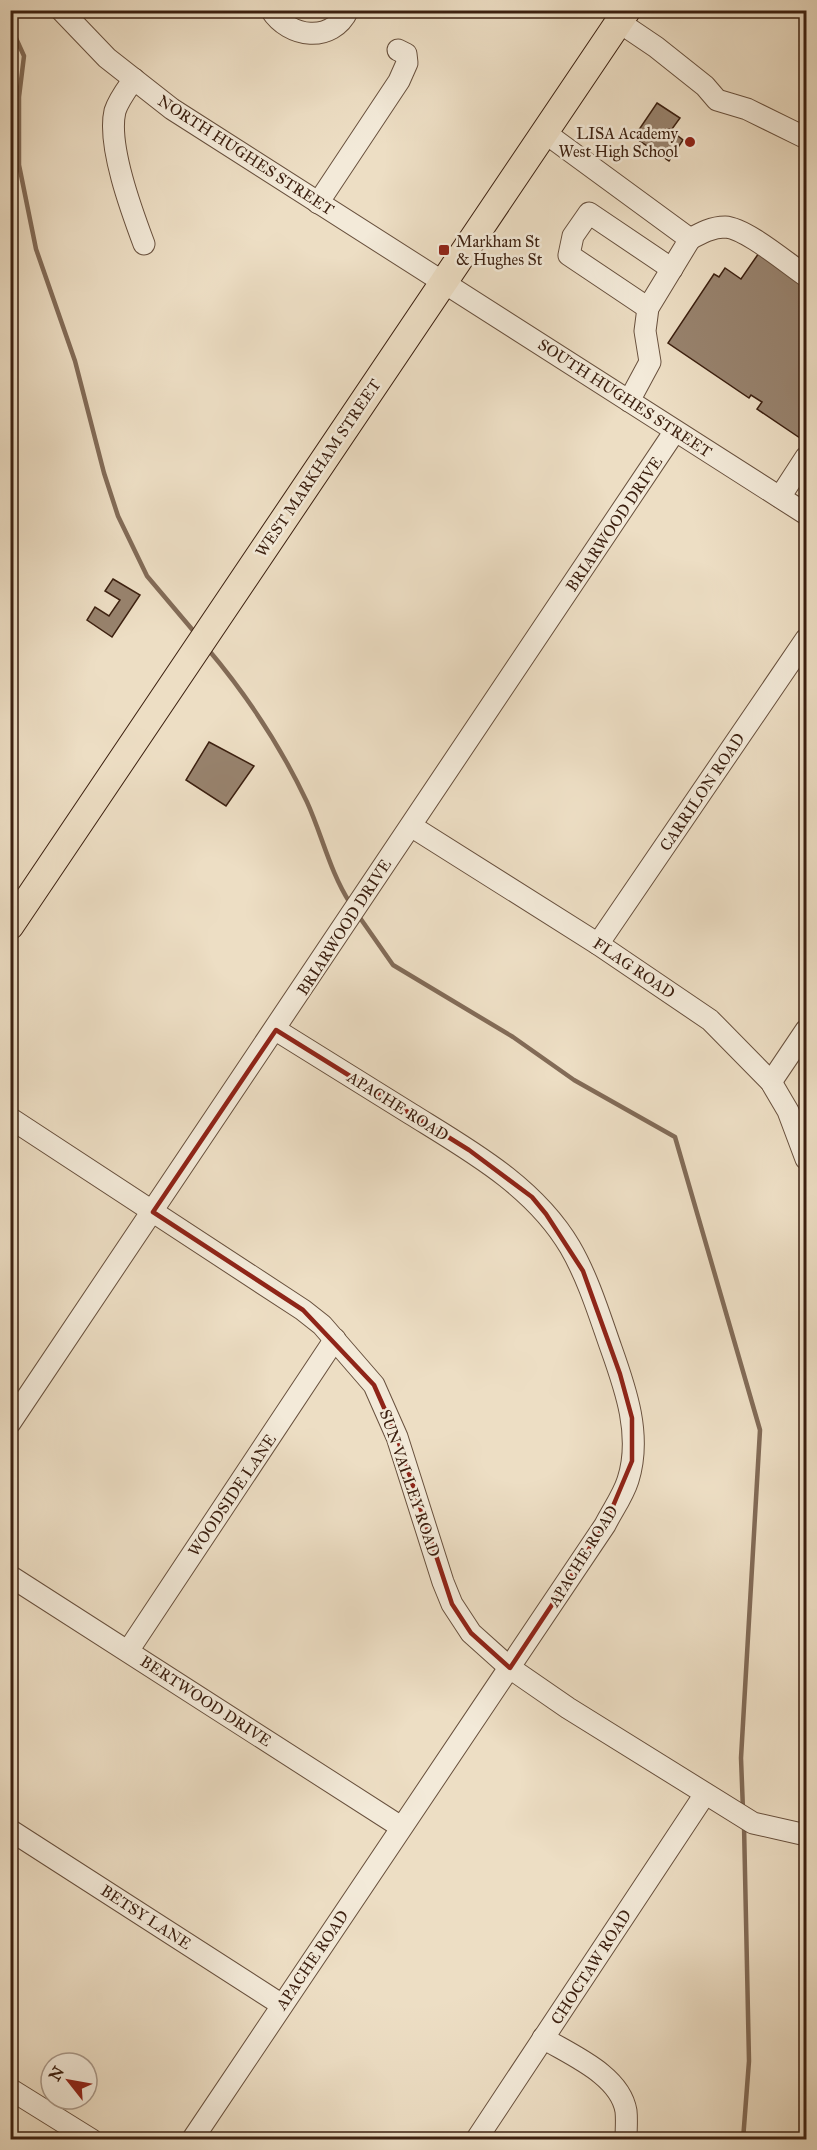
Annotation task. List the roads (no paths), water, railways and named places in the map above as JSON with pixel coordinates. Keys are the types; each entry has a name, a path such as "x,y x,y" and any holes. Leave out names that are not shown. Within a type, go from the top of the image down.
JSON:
{"main road":[{"name":"WEST MARKHAM STREET","path":"10,926 623,16"}],"street":[{"name":"NORTH HUGHES STREET","path":"61,10 107,58 172,109 444,283"},
{"path":"272,10 277,19 290,29 312,34 333,28 348,10"},
{"path":"623,16 664,54 705,86 717,100 755,113 807,138"},
{"path":"318,203 399,81 407,63 406,54 398,50"},
{"path":"135,79 121,97 113,125 129,204 144,244"},
{"path":"544,132 690,239"},
{"path":"648,308 569,255 573,236 589,213 672,269"},
{"path":"629,401 650,362 645,331 648,308 690,239 711,229 727,227 740,232 807,276"},
{"name":"SOUTH HUGHES STREET","path":"444,283 807,514"},
{"name":"BRIARWOOD DRIVE","path":"10,1423 276,1030 675,431"},
{"path":"780,497 807,457"},
{"name":"CARRILON ROAD","path":"598,944 807,639"},
{"name":"FLAG ROAD","path":"411,826 598,944 710,1020 771,1082 788,1111 807,1159"},
{"name":"APACHE ROAD","path":"192,2139 605,1525 627,1482 634,1440 632,1418 620,1374 594,1299 569,1245 532,1197 461,1145 276,1030"},
{"path":"771,1082 807,1030"},
{"name":"SUN VALLEY ROAD","path":"10,1118 303,1310 335,1339 374,1385 390,1420 452,1604 471,1634 510,1668 568,1708 753,1823 807,1835"},
{"name":"WOODSIDE LANE","path":"128,1651 335,1339"},
{"name":"BERTWOOD DRIVE","path":"10,1576 401,1827"},
{"name":"CHOCTAW ROAD","path":"476,2139 705,1794"},
{"name":"BETSY LANE","path":"10,1830 282,2005"},
{"path":"543,2038 601,2075 612,2085 626,2110 627,2139"},
{"path":"10,2089 92,2139"}],"waterway":[{"path":"10,25 24,56 19,97 19,165 36,249 75,361 104,473 118,516 147,576 196,634"},
{"path":"207,648 249,702 286,761 307,802 332,866 350,903"},
{"path":"358,915 393,965 513,1037 574,1080 675,1137 760,1430 741,1758 743,1810"},
{"path":"743,2140 749,2061 744,1825"}],"place":[{"name":"LISA Academy West High School","path":"690,142"},
{"name":"Markham St & Hughes St","path":"444,250"}]}
